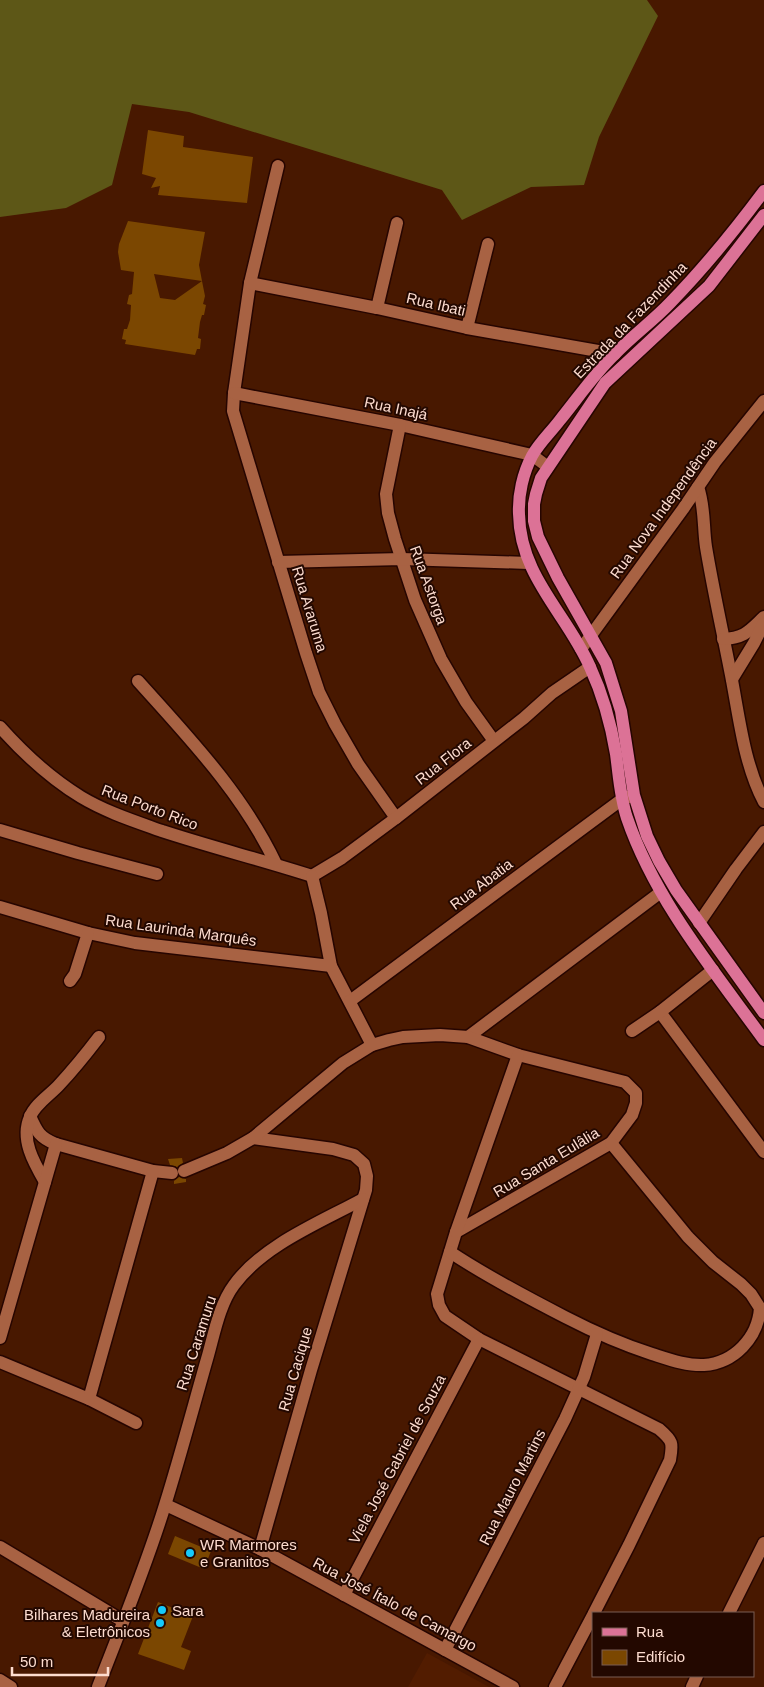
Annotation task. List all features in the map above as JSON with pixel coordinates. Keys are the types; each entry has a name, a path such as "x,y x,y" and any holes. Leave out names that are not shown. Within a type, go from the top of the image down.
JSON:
{"main road":[{"name":"Estrada da Fazendinha","path":"764,191 694,277 668,305 614,354 596,374 532,456 518,500 521,538 528,563 581,649 605,704 621,800 637,846 661,892 713,970 764,1040"},
{"name":"Estrada da Fazendinha","path":"764,215 710,286 605,383 541,478 536,494 534,521 546,555 606,663 621,711 634,795 647,836 676,890 764,1013"}],"street":[{"name":"Rua Araruma","path":"278,166 250,283 233,411 319,692 358,764 396,818"},
{"path":"377,308 398,222"},
{"path":"467,328 488,244"},
{"name":"Rua Ibati","path":"250,283 467,328 614,354"},
{"name":"Rua Inajá","path":"234,393 400,425 532,456 548,467"},
{"name":"Rua Nova Independência","path":"581,649 715,462 764,402"},
{"name":"Rua Astorga","path":"400,425 386,494 388,513 415,600 440,659 466,702 494,741"},
{"path":"698,487 704,509 703,521 706,547 746,752 754,779 764,802"},
{"path":"683,509 703,521"},
{"path":"278,562 402,559 528,563"},
{"path":"723,638 737,638 743,635 764,617"},
{"path":"731,674 754,643 764,623"},
{"name":"Rua Flora","path":"312,876 342,858 396,818 552,693 590,667"},
{"path":"138,681 200,749 231,789 255,824 276,864"},
{"name":"Rua Porto Rico","path":"0,727 30,759 54,779 82,798 111,812 193,841 312,876"},
{"name":"Rua Abatia","path":"350,1001 621,800 634,795"},
{"path":"0,830 62,849 157,874"},
{"path":"699,923 764,832"},
{"path":"312,876 320,906 331,966 372,1045"},
{"path":"468,1037 661,892"},
{"name":"Rua Laurinda Marquês","path":"0,907 88,933 135,943 331,966"},
{"path":"70,981 76,974 88,933"},
{"path":"632,1031 660,1012 713,970"},
{"path":"660,1012 764,1152"},
{"name":"Rua Santa Eulâlia","path":"153,1171 178,1172 220,1156 253,1138 343,1063 372,1045 403,1037 440,1035 468,1037 518,1055 625,1082 636,1093 636,1103 632,1115 611,1143 456,1232"},
{"path":"46,1182 32,1159 28,1146 26,1133 30,1116 99,1038"},
{"path":"518,1055 456,1232 437,1294 438,1305 445,1316 452,1322 479,1339 659,1429 670,1438 672,1447 670,1460 594,1612"},
{"path":"30,1116 36,1130 44,1139 153,1171 89,1399"},
{"name":"Rua Cacique","path":"253,1138 333,1149 354,1155 364,1164 367,1176 366,1190 311,1370 260,1549"},
{"path":"450,1252 478,1271 597,1334 647,1353 686,1363 703,1365 723,1361 736,1353 757,1326 760,1308 752,1294 713,1262 688,1237 611,1143"},
{"path":"0,1338 56,1144"},
{"name":"Rua Caramuru","path":"166,1505 224,1303 234,1286 247,1271 277,1248 363,1199"},
{"name":"Rua Mauro Martins","path":"445,1650 580,1389 597,1334"},
{"name":"Viela José Gabriel de Souza","path":"344,1595 479,1339"},
{"path":"0,1362 89,1399 136,1423"},
{"path":"98,1687 143,1572 166,1505"},
{"name":"Rua José Ítalo de Camargo","path":"166,1505 260,1549 514,1687"},
{"path":"730,1612 764,1543"},
{"path":"0,1547 123,1621"},
{"path":"555,1687 592,1616"},
{"path":"0,1680 11,1687"}],"shaded area":[{"path":"0,0 647,0 658,16 599,137 584,185 531,187 462,220 442,190 189,112 132,104 112,185 66,208 0,217"},
{"path":"427,1653 489,1687 408,1687"}],"building":[{"path":"148,130 184,136 183,147 253,157 247,203 158,195 160,186 151,188 156,178 142,174"},
{"path":"128,221 205,232 199,265 205,296 203,304 206,305 200,322 198,338 201,339 200,349 197,349 195,355 125,344 126,340 122,339 124,329 127,329 130,320 131,305 127,304 129,295 132,294 134,272 121,270 118,252 119,244","holes":["154,274 202,281 175,300 160,298"]},
{"path":"182,1158 183,1163 177,1167 170,1165 168,1159"},
{"path":"179,1177 186,1179 186,1182 174,1184 174,1181"},
{"name":"WR Marmores e Granitos","path":"175,1536 211,1551 204,1569 168,1554"},
{"path":"158,1602 193,1616 181,1647 191,1651 184,1670 138,1654"}],"place":[{"name":"WR Marmores e Granitos","path":"190,1553"},
{"name":"Sara","path":"162,1610"},
{"name":"Bilhares Madureira & Eletrônicos","path":"160,1623"}]}
